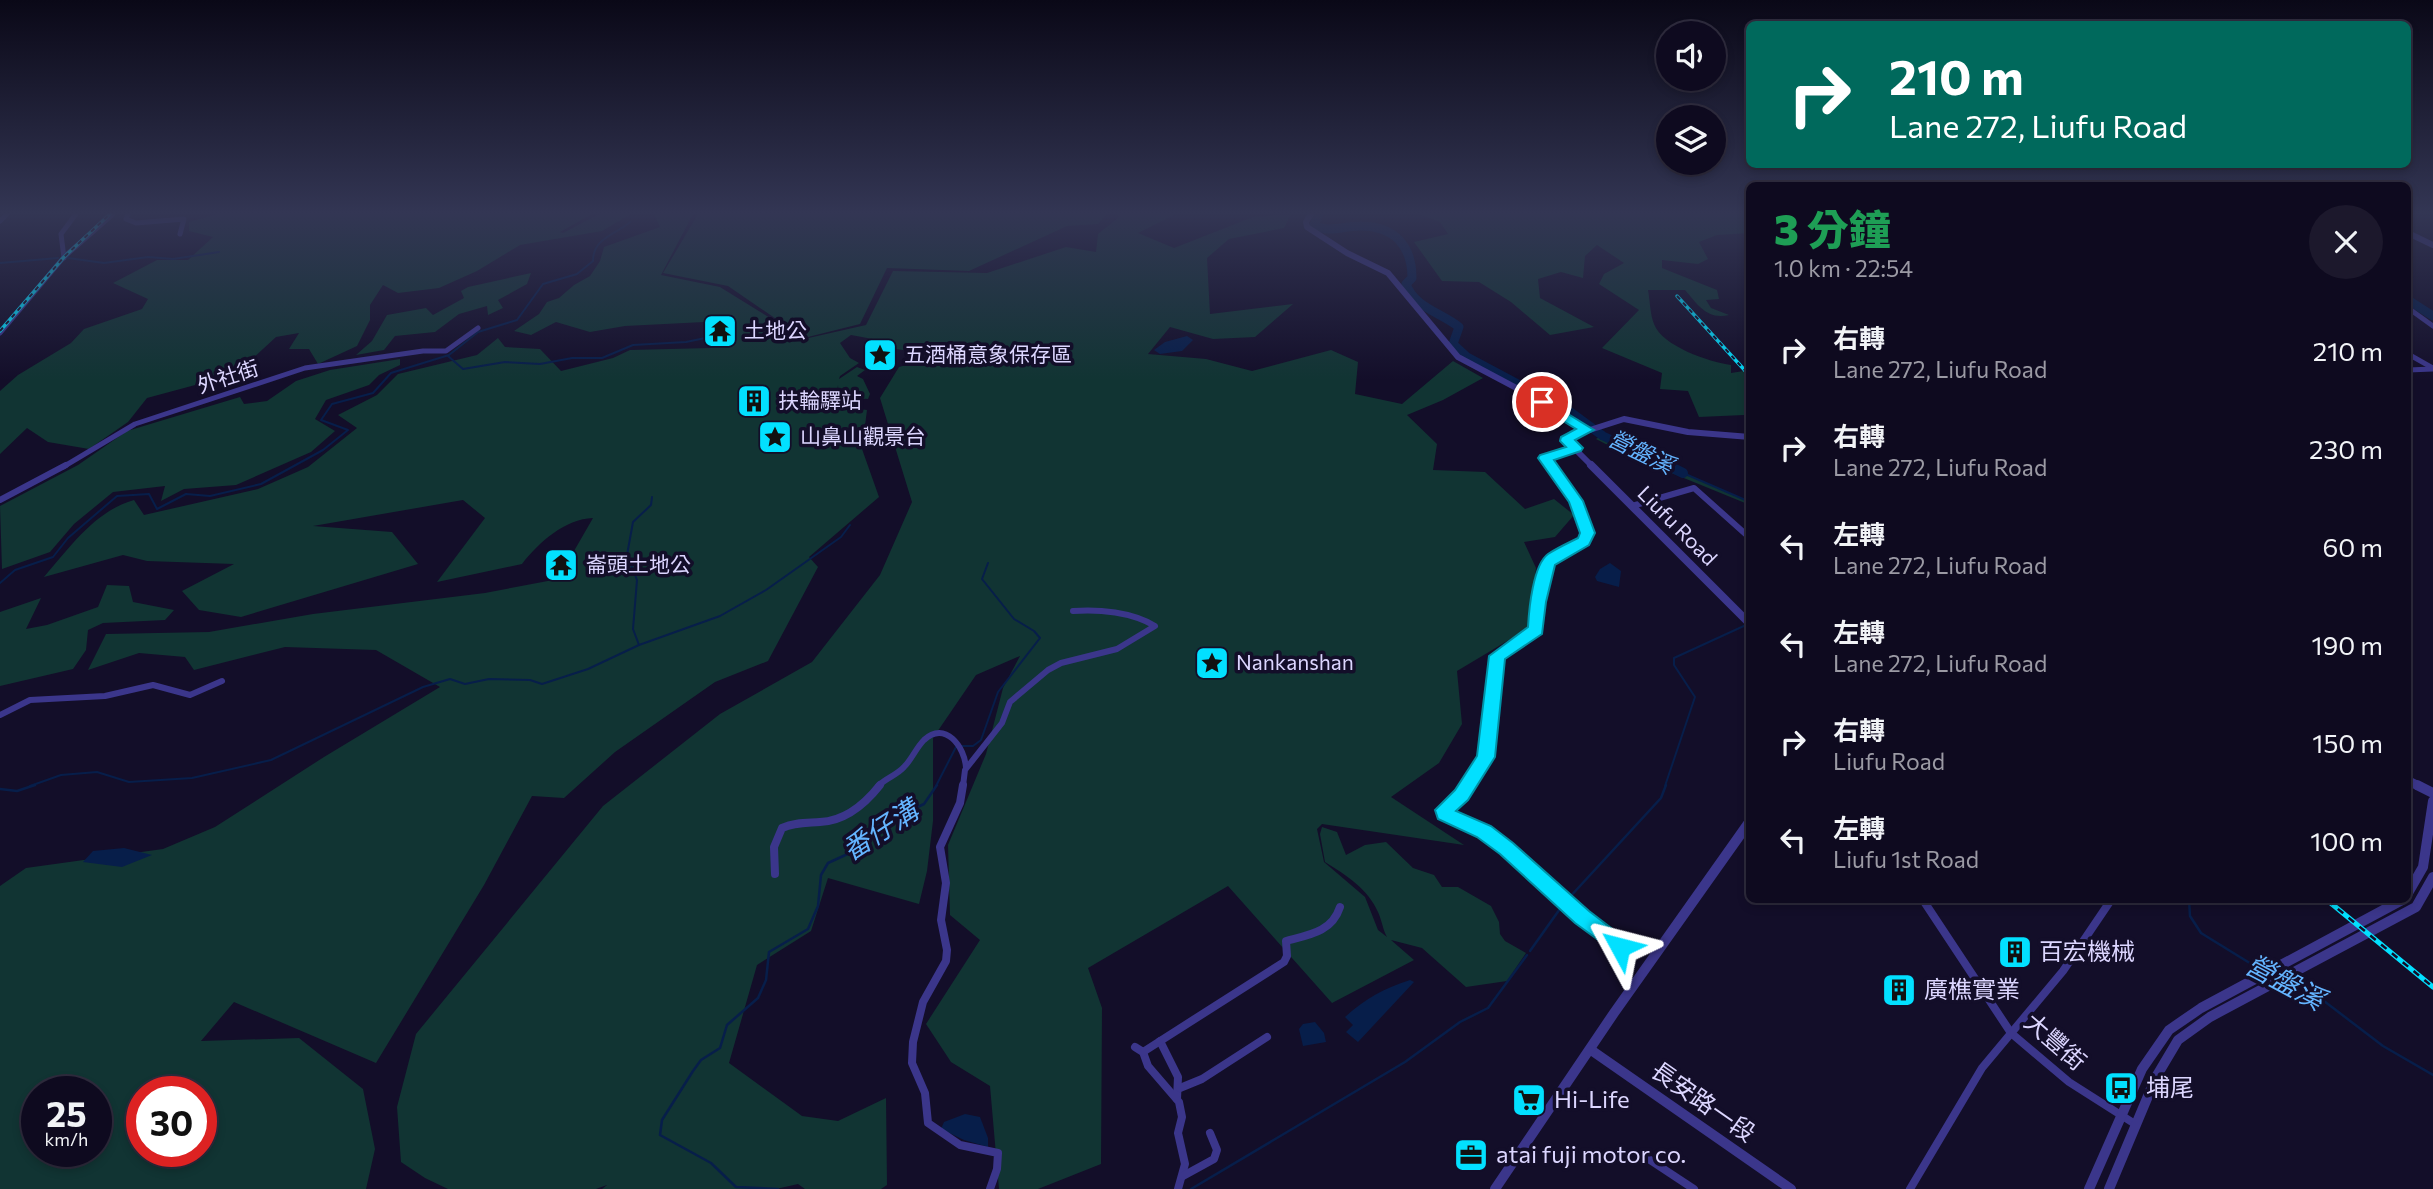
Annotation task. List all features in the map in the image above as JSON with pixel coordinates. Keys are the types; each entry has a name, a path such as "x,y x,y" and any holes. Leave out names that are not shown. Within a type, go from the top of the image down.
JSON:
{"street":[{"path":"0,333 54,269"},
{"path":"1381,269 1388,273 1458,357 1556,409 1587,430"},
{"path":"2411,310 2433,326"},
{"name":"外社街","path":"0,500 35,484 135,424 305,368 423,351 446,351 478,328"},
{"path":"2411,356 2433,368"},
{"path":"2411,370 2433,368"},
{"path":"1576,448 1567,441 1568,437 1624,419 1688,432 1746,437"},
{"path":"1576,448 1545,458 1576,501 1588,533 1584,541 1553,558 1548,564 1538,602 1536,630 1497,656 1486,757 1461,795 1444,810 1445,814 1484,832 1506,848 1582,917 1620,947"},
{"name":"Liufu Road","path":"1576,448 1575,450 1746,620"},
{"path":"1632,506 1693,488 1699,490 1746,534"},
{"path":"965,770 1002,723 1010,702 1056,665 1117,649 1155,626 1145,620 1109,612 1073,611"},
{"path":"0,715 30,700 105,696 158,685 190,695 222,681"},
{"path":"775,874 774,847 782,828 800,821 834,820 857,807 906,765 914,751 933,734 943,734 957,742 967,757 960,803 940,847 946,883 941,920 947,950 946,961 923,1002 913,1042 912,1063 925,1093 928,1123 960,1144 998,1153 997,1169 990,1189"},
{"path":"2411,782 2433,793"},
{"path":"2411,888 2423,867 2433,801"},
{"path":"1495,1189 1746,827"},
{"path":"2109,1189 2165,1059 2178,1040 2210,1017 2277,984 2416,907 2433,877"},
{"name":"大豐街","path":"1925,903 2011,1033 2069,1082 2135,1124"},
{"path":"1910,1189 1959,1103 2011,1033 2063,971 2109,903"},
{"path":"2090,1189 2120,1114 2142,1069 2169,1030 2201,1008 2397,903"},
{"path":"1178,1189 1185,1164 1178,1133 1182,1117 1177,1099 1139,1050 1160,1041 1284,962 1287,956 1286,941 1318,933 1336,920 1339,907"},
{"path":"1180,1088 1202,1079 1267,1037"},
{"path":"1160,1041 1180,1088 1177,1099"},
{"name":"長安路一段","path":"1591,1050 1791,1189"},
{"path":"1183,1176 1214,1159 1217,1150 1210,1133"},
{"path":"1647,1158 1694,1189"}],"green space":[{"path":"139,269 480,269 439,288 398,293 383,285 370,305 370,320 357,346 318,364 309,349 289,349 299,333 276,337 236,374 147,398 128,422 89,449 48,442 27,428 0,454 0,391 18,375 71,343 84,329 142,309 148,299 113,283"},
{"path":"594,269 664,269 661,275 720,287 804,339 866,325 893,271 987,273 998,269 1208,269 1210,314 1293,304 1255,337 1213,339 1170,327 1148,354 1206,359 1252,371 1331,350 1358,362 1355,394 1402,404 1453,361 1483,378 1443,400 1407,415 1437,444 1433,470 1485,472 1525,509 1554,499 1574,515 1555,537 1524,542 1536,568 1529,628 1457,671 1462,724 1439,763 1391,797 1464,845 1322,824 1317,829 1324,862 1365,897 1378,930 1387,937 1378,912 1368,896 1348,877 1325,862 1320,834 1322,827 1337,832 1346,855 1365,845 1386,842 1413,868 1434,875 1442,887 1458,887 1491,906 1505,941 1526,953 1507,981 1466,987 1422,948 1391,940 1414,960 1332,1003 1228,886 1088,968 1102,1008 1101,1164 1038,1189 999,1189 990,1086 951,1062 926,1024 980,940 950,915 948,845 986,754 1003,688 1020,656 976,675 933,738 933,821 927,871 919,904 828,878 811,931 757,965 729,1063 802,1116 838,1121 886,1098 887,1185 881,1189 805,1189 798,1184 776,1189 602,1189 607,1185 596,1189 448,1189 401,1162 397,1107 416,1034 603,806 720,714 812,662 880,575 912,502 880,398 899,367 940,356 896,349 878,340 851,335 840,343 850,358 859,363 839,379 857,367 865,370 857,376 863,379 870,394 868,399 839,404 838,385 835,406 867,410 862,449 879,497 809,557 818,567 768,661 715,682 615,752 564,798 532,796 484,885 376,1063 234,1002 201,1041 299,1038 363,1089 375,1149 366,1189 0,1189 0,886 26,868 163,849 215,827 440,687 376,650 285,647 194,670 185,657 139,653 88,670 106,634 209,632 313,614 485,593 569,577 574,551 593,518 572,523 553,533 522,564 437,582 485,518 463,500 313,526 392,532 418,564 241,617 199,610 182,591 234,564 147,561 123,555 44,577 84,531 120,505 134,500 144,515 258,489 308,467 357,428 338,415 377,395 398,374 477,355 498,338 505,347 540,349 561,371 613,358 630,350 710,348 725,345 724,321 625,326 590,332 556,322 531,335 514,331 539,314 547,302 559,298 590,276"},
{"path":"665,269 886,269 860,324 804,338 728,286 663,273"},
{"path":"928,269 972,269 969,271"},
{"path":"1434,269 1584,269 1583,278 1561,272 1538,279 1540,298 1594,327 1550,335 1511,302 1479,282 1442,281"},
{"path":"1612,269 1666,269 1717,290 1719,299 1706,300 1711,308 1729,315 1709,313 1685,290 1648,290 1654,324 1666,339 1687,352 1731,365 1731,373 1746,371 1746,414 1699,417 1688,391 1660,389 1662,373 1602,348 1639,310 1599,284 1604,274"},
{"path":"531,273 527,284 498,300 503,308 488,315 487,306 459,314 435,332 395,336 384,350 356,355 372,341 387,315 426,308 433,315 464,298 461,291 468,287"},
{"path":"400,359 400,365 379,375 369,385 326,400 315,419 335,431 311,452 236,485 184,489 161,501 165,486 113,492 74,524 50,552 2,569 0,506 78,465 127,431 240,397 244,404 267,401 296,381 330,370"},
{"path":"1601,436 1746,500 1746,503 1625,454 1596,439"},
{"path":"107,585 129,586 133,602 174,610 165,620 103,623 88,630 86,650 73,669 0,686 0,612 41,598 26,629 47,625 98,607"}],"water":[{"path":"1187,336 1193,340 1182,351 1160,354 1154,350 1165,342"},
{"path":"1610,563 1621,571 1619,587 1597,581 1595,577 1600,569"},
{"path":"124,848 152,855 122,867 83,862 93,851"},
{"path":"1410,980 1414,982 1358,1042 1346,1032 1353,1025 1345,1017 1352,1011 1383,990"},
{"path":"1315,1022 1324,1033 1326,1042 1303,1046 1299,1029 1303,1024"},
{"path":"965,1114 980,1117 988,1138 988,1147 941,1129 944,1122"}],"waterway":[{"path":"0,583 15,570 53,557 68,538 117,496 149,494 157,509 186,494 210,496 261,484 323,450 348,430 321,420 332,404 373,393 391,373 449,355 478,332 517,320 543,284 577,274 583,269"},
{"name":"營盤溪","path":"1411,269 1412,278 1406,284 1410,292 1415,299 1459,327 1453,344 1467,357 1569,411 1603,436 1671,467"},
{"path":"2411,302 2433,316"},
{"path":"448,356 463,369 505,362 540,364 572,358 602,358 633,345 686,342 710,337"},
{"name":"營盤溪","path":"1667,465 1671,467"},
{"name":"營盤溪","path":"1671,467 1683,473"},
{"name":"營盤溪","path":"1683,473 1746,500"},
{"path":"639,645 633,629 637,580 627,555 633,522 651,505 652,497"},
{"path":"639,645 720,616 766,590 841,537 850,525"},
{"name":"番仔溝","path":"961,746 973,746 981,740 998,692 1040,638 1034,631 1014,619 982,579 988,563"},
{"path":"1665,786 1695,697 1674,665 1674,658 1746,625"},
{"path":"30,786 61,775 97,772 129,782 192,778 271,760 423,687 450,679 465,684 489,679 530,680 542,684 588,669 639,645"},
{"name":"番仔溝","path":"936,786 956,747"},
{"path":"0,789 17,791 35,785"},
{"name":"番仔溝","path":"778,1189 736,1187 711,1163 660,1135 662,1120 701,1060 720,1048 727,1025 758,998 766,980 769,952 808,929 818,906 821,875 828,863 852,852 875,827 924,804 937,785"},
{"path":"1568,899 1661,798 1666,785"},
{"name":"營盤溪","path":"2189,903 2190,916 2201,933 2261,970"},
{"path":"1530,951 1562,906"},
{"path":"1191,1189 1405,1062 1460,1022 1488,1008 1527,955"},
{"name":"營盤溪","path":"2283,985 2293,990 2303,985 2383,1046 2433,1075"}],"railway":[{"path":"0,331 53,269"},
{"path":"1677,296 1746,372"},
{"path":"2331,903 2433,987"}],"place":[{"name":"土地公","path":"720,331"},
{"name":"五酒桶意象保存區","path":"880,355"},
{"name":"扶輪驛站","path":"754,401"},
{"name":"山鼻山觀景台","path":"775,437"},
{"name":"崙頭土地公","path":"561,565"},
{"name":"Nankanshan","path":"1212,663"},
{"name":"百宏機械","path":"2015,952"},
{"name":"廣樵實業","path":"1899,990"},
{"name":"埔尾","path":"2121,1088"},
{"name":"Hi-Life","path":"1529,1100"},
{"name":"atai fuji motor co.","path":"1471,1155"}],"route":[{"path":"1542,402 1587,430 1568,437 1567,441 1576,448 1545,458 1576,501 1588,533 1584,541 1553,558 1548,564 1538,602 1536,630 1497,656 1486,757 1461,795 1444,810 1445,814 1459,823 1484,832 1506,848 1582,917 1620,947"}]}
